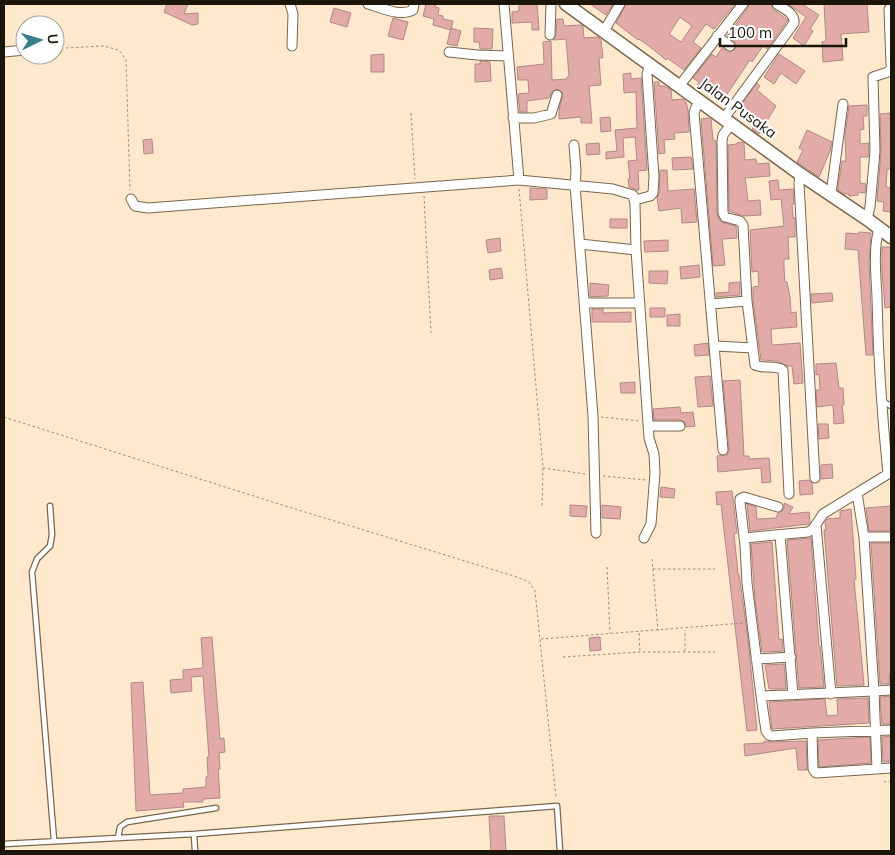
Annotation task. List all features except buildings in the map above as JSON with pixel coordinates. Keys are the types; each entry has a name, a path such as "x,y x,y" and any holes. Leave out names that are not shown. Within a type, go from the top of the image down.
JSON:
{"street":[{"path":"290,4 293,14 292,46"},
{"path":"368,4 400,13 407,13 413,10 414,4"},
{"path":"504,4 518,180"},
{"path":"550,35 551,4"},
{"name":"Jalan Pusaka","path":"566,4 800,174 891,237"},
{"path":"604,31 620,4"},
{"path":"680,85 743,4"},
{"path":"777,4 792,15 794,23 728,120 722,141 723,213 725,217 740,221 743,225 747,301 756,366 780,368 783,370 789,494"},
{"path":"889,9 891,64"},
{"path":"717,36 730,46"},
{"path":"449,52 508,56"},
{"path":"634,200 654,193 646,74 650,64"},
{"path":"867,219 875,151 872,77 888,72 891,68"},
{"path":"513,118 534,118 551,114 557,95"},
{"path":"702,101 696,107 694,113 723,450"},
{"path":"831,194 842,104"},
{"path":"574,145 575,185 593,416 596,532"},
{"path":"800,174 798,183 815,478"},
{"path":"131,199 135,206 148,208 518,180 613,189 633,195 649,438 654,454 655,473 651,524 644,538"},
{"path":"744,538 808,532 823,514 889,471 882,401 876,257 879,228"},
{"path":"580,244 636,250"},
{"path":"711,304 747,301"},
{"path":"584,303 640,303"},
{"path":"715,346 753,348"},
{"path":"649,424 680,426"},
{"path":"857,493 864,537 877,769"},
{"path":"778,507 747,497 740,499 756,659 766,731 772,736 891,730"},
{"path":"816,524 831,694"},
{"path":"780,535 793,695"},
{"path":"864,537 891,537"},
{"path":"756,659 790,657"},
{"path":"761,696 891,690"},
{"path":"812,733 813,769 816,773 891,768"}],"lane":[{"path":"882,401 891,406"},
{"path":"50,506 52,535 50,546 37,559 32,572 54,840"},
{"path":"4,844 194,834 557,806 560,851"},
{"path":"118,838 120,827 127,822 216,808"},
{"path":"194,834 195,851"}],"path":[{"path":"65,48 103,46 119,50 126,60 131,199"},
{"path":"411,113 420,187 431,333"},
{"path":"518,180 543,468 542,507"},
{"path":"593,416 649,424"},
{"path":"4,418 523,579 532,585 536,591 557,806"},
{"path":"652,559 658,631"},
{"path":"607,567 610,634"},
{"path":"652,569 715,569"},
{"path":"540,639 685,629 752,622"},
{"path":"685,629 685,652"},
{"path":"638,632 640,652"},
{"path":"563,657 640,652 717,652"},
{"path":"884,782 891,781"}]}
